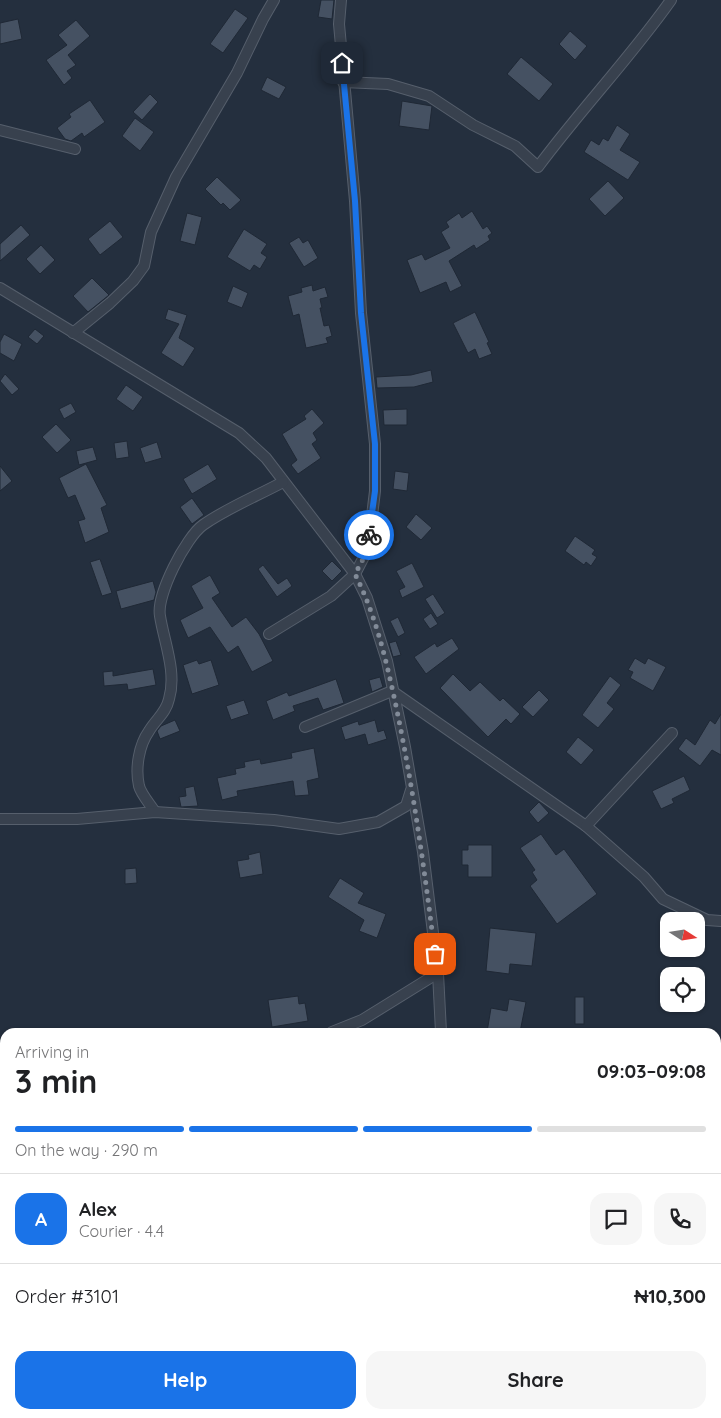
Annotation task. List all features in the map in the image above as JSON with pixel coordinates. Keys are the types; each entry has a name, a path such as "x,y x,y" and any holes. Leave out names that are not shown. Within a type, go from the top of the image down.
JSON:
{"street":[{"path":"73,333 110,303 133,281 144,266 151,232 176,177 237,73 274,0"},
{"path":"269,634 331,596 355,574 368,550 375,491 375,444 361,313 355,201 343,82 339,24 341,0"},
{"path":"343,82 388,84 429,96 473,125 515,146 538,167 570,123 643,40 671,0"},
{"path":"0,130 75,149"},
{"path":"0,288 239,432 266,458 355,574 368,598 387,661 405,747 422,852 438,973 441,1028"},
{"path":"154,812 139,786 138,762 142,742 149,729 164,713 170,698 170,668 159,613 163,590 171,570 201,526 283,482"},
{"path":"305,727 392,691"},
{"path":"392,691 586,826 644,877 663,898 707,920 721,921"},
{"path":"586,826 672,733"},
{"path":"0,819 77,819 154,812 274,820 340,829 378,822 406,806 411,789"},
{"path":"342,1028 362,1020 438,973"}],"building":[{"path":"321,0 334,0 332,19 318,17"},
{"path":"235,9 248,18 223,53 210,44"},
{"path":"18,19 22,39 0,44 0,23"},
{"path":"76,20 90,36 68,55 76,65 67,71 72,78 64,85 46,60 67,45 58,35"},
{"path":"570,31 587,46 575,60 559,44"},
{"path":"521,57 553,84 539,101 507,74"},
{"path":"267,77 286,87 279,99 261,90"},
{"path":"150,94 158,102 142,120 133,112"},
{"path":"90,100 105,122 84,137 82,133 71,141 65,139 57,128 71,117 69,114"},
{"path":"402,101 432,106 429,130 399,126"},
{"path":"135,118 154,132 140,151 122,136"},
{"path":"617,125 630,134 620,150 640,162 628,180 584,152 591,140 599,145 603,138 608,141"},
{"path":"217,177 241,200 230,210 223,203 221,205 205,189"},
{"path":"608,181 624,198 605,216 589,199"},
{"path":"472,211 483,229 487,226 492,233 488,236 490,240 476,249 474,245 449,261 462,286 450,292 446,282 420,293 407,260 422,254 425,260 450,248 441,232 449,227 446,222 459,213 462,218"},
{"path":"187,213 202,217 195,245 180,241"},
{"path":"110,221 123,237 100,255 88,239"},
{"path":"21,225 30,235 0,261 0,244"},
{"path":"244,229 267,244 261,253 267,257 260,269 254,265 250,271 227,257"},
{"path":"299,237 303,243 308,240 318,258 304,267 289,243"},
{"path":"41,245 55,260 40,274 26,259"},
{"path":"92,278 109,295 88,312 73,296"},
{"path":"312,285 313,291 325,287 328,297 320,299 322,308 320,308 324,326 329,325 332,336 326,338 328,343 306,348 299,314 293,316 288,296 302,292 301,288"},
{"path":"233,286 248,293 242,308 227,302"},
{"path":"168,309 187,315 179,338 195,348 183,367 161,353 179,324 165,319"},
{"path":"475,312 489,342 487,343 492,354 479,359 475,349 468,353 453,323"},
{"path":"35,329 44,336 37,344 28,337"},
{"path":"4,334 22,344 14,361 0,353 0,342"},
{"path":"431,370 433,382 414,387 377,388 376,377 411,375"},
{"path":"5,374 19,389 12,395 0,381"},
{"path":"126,385 143,397 133,411 116,399"},
{"path":"71,403 76,412 64,419 59,409"},
{"path":"312,409 324,423 313,433 317,440 312,444 321,458 298,474 291,465 297,460 282,434 306,419 304,416"},
{"path":"407,409 407,425 384,425 383,410"},
{"path":"56,424 71,440 57,453 42,437"},
{"path":"127,441 129,457 116,459 114,443"},
{"path":"157,442 162,458 145,463 140,448"},
{"path":"93,447 97,460 79,465 76,451"},
{"path":"86,464 107,505 101,508 109,532 85,543 78,521 85,519 75,495 68,498 59,478"},
{"path":"208,464 217,479 192,494 183,479"},
{"path":"0,466 12,481 0,491"},
{"path":"395,471 409,473 407,491 393,489"},
{"path":"192,498 204,515 192,524 180,507"},
{"path":"416,514 432,528 421,540 406,527"},
{"path":"575,536 595,550 592,554 597,557 591,566 586,562 584,565 565,551"},
{"path":"100,559 112,593 102,596 90,562"},
{"path":"332,561 342,571 332,581 322,571"},
{"path":"412,563 424,587 402,598 399,590 405,587 396,571"},
{"path":"263,565 278,584 287,578 292,586 277,597 258,569"},
{"path":"210,575 220,593 212,598 232,627 246,617 259,634 273,661 252,672 238,646 228,653 210,627 188,638 180,620 203,608 191,586"},
{"path":"153,581 156,592 154,600 121,609 116,591"},
{"path":"433,594 445,613 437,618 425,599"},
{"path":"431,613 438,624 430,629 423,619"},
{"path":"398,617 405,633 398,637 390,621"},
{"path":"452,638 459,649 426,674 414,657 435,643 437,647"},
{"path":"396,641 401,655 393,657 389,643"},
{"path":"635,658 645,664 648,658 666,667 653,691 630,678 633,672 628,670"},
{"path":"197,660 199,664 211,660 219,685 192,694 183,665"},
{"path":"153,669 156,685 128,690 127,684 104,686 103,672 113,671 113,676"},
{"path":"453,674 470,691 480,682 500,701 503,698 520,714 511,724 506,719 488,737 440,688"},
{"path":"610,676 621,685 607,703 614,709 598,728 582,715"},
{"path":"380,677 383,687 372,692 369,680"},
{"path":"336,679 344,703 323,710 318,698 293,706 295,711 273,720 266,701 287,692 289,696"},
{"path":"539,690 549,700 533,717 522,707"},
{"path":"244,700 249,714 231,720 226,706"},
{"path":"721,714 721,755 712,750 700,766 678,749 686,738 695,745 710,720 715,724"},
{"path":"175,720 180,731 160,739 157,731 161,726"},
{"path":"375,720 378,732 384,730 387,739 368,745 365,734 345,740 341,727 358,721 359,725"},
{"path":"578,737 594,750 581,765 566,752"},
{"path":"314,748 319,778 307,781 309,795 295,796 293,781 237,791 238,796 222,800 217,778 236,774 235,769 245,767 244,762 260,759 261,764 292,758 291,753"},
{"path":"684,776 690,790 672,799 674,803 661,809 652,791"},
{"path":"194,786 198,806 181,807 179,797 186,796 185,788"},
{"path":"539,802 549,813 538,823 529,812"},
{"path":"541,834 556,855 564,849 597,894 557,924 530,886 537,880 532,872 535,870 520,848"},
{"path":"468,845 492,845 492,877 468,877 468,865 462,865 462,850 468,850"},
{"path":"260,852 263,874 240,878 237,861 249,859 248,855"},
{"path":"136,868 137,883 125,884 125,869"},
{"path":"340,878 364,893 358,903 386,914 377,938 359,931 364,920 328,897"},
{"path":"490,928 536,933 532,966 510,964 509,974 486,971"},
{"path":"298,996 299,1004 305,1003 308,1021 272,1027 268,1000"},
{"path":"575,997 584,997 584,1024 575,1024"},
{"path":"509,999 526,1002 521,1028 488,1028 491,1008 507,1011"}],"way so far":[{"path":"369,535 368,550 355,574 368,598 387,661 405,747 422,852 435,954"}],"route":[{"path":"342,63 355,201 356,250 361,313 375,444 375,491 369,535"}]}
